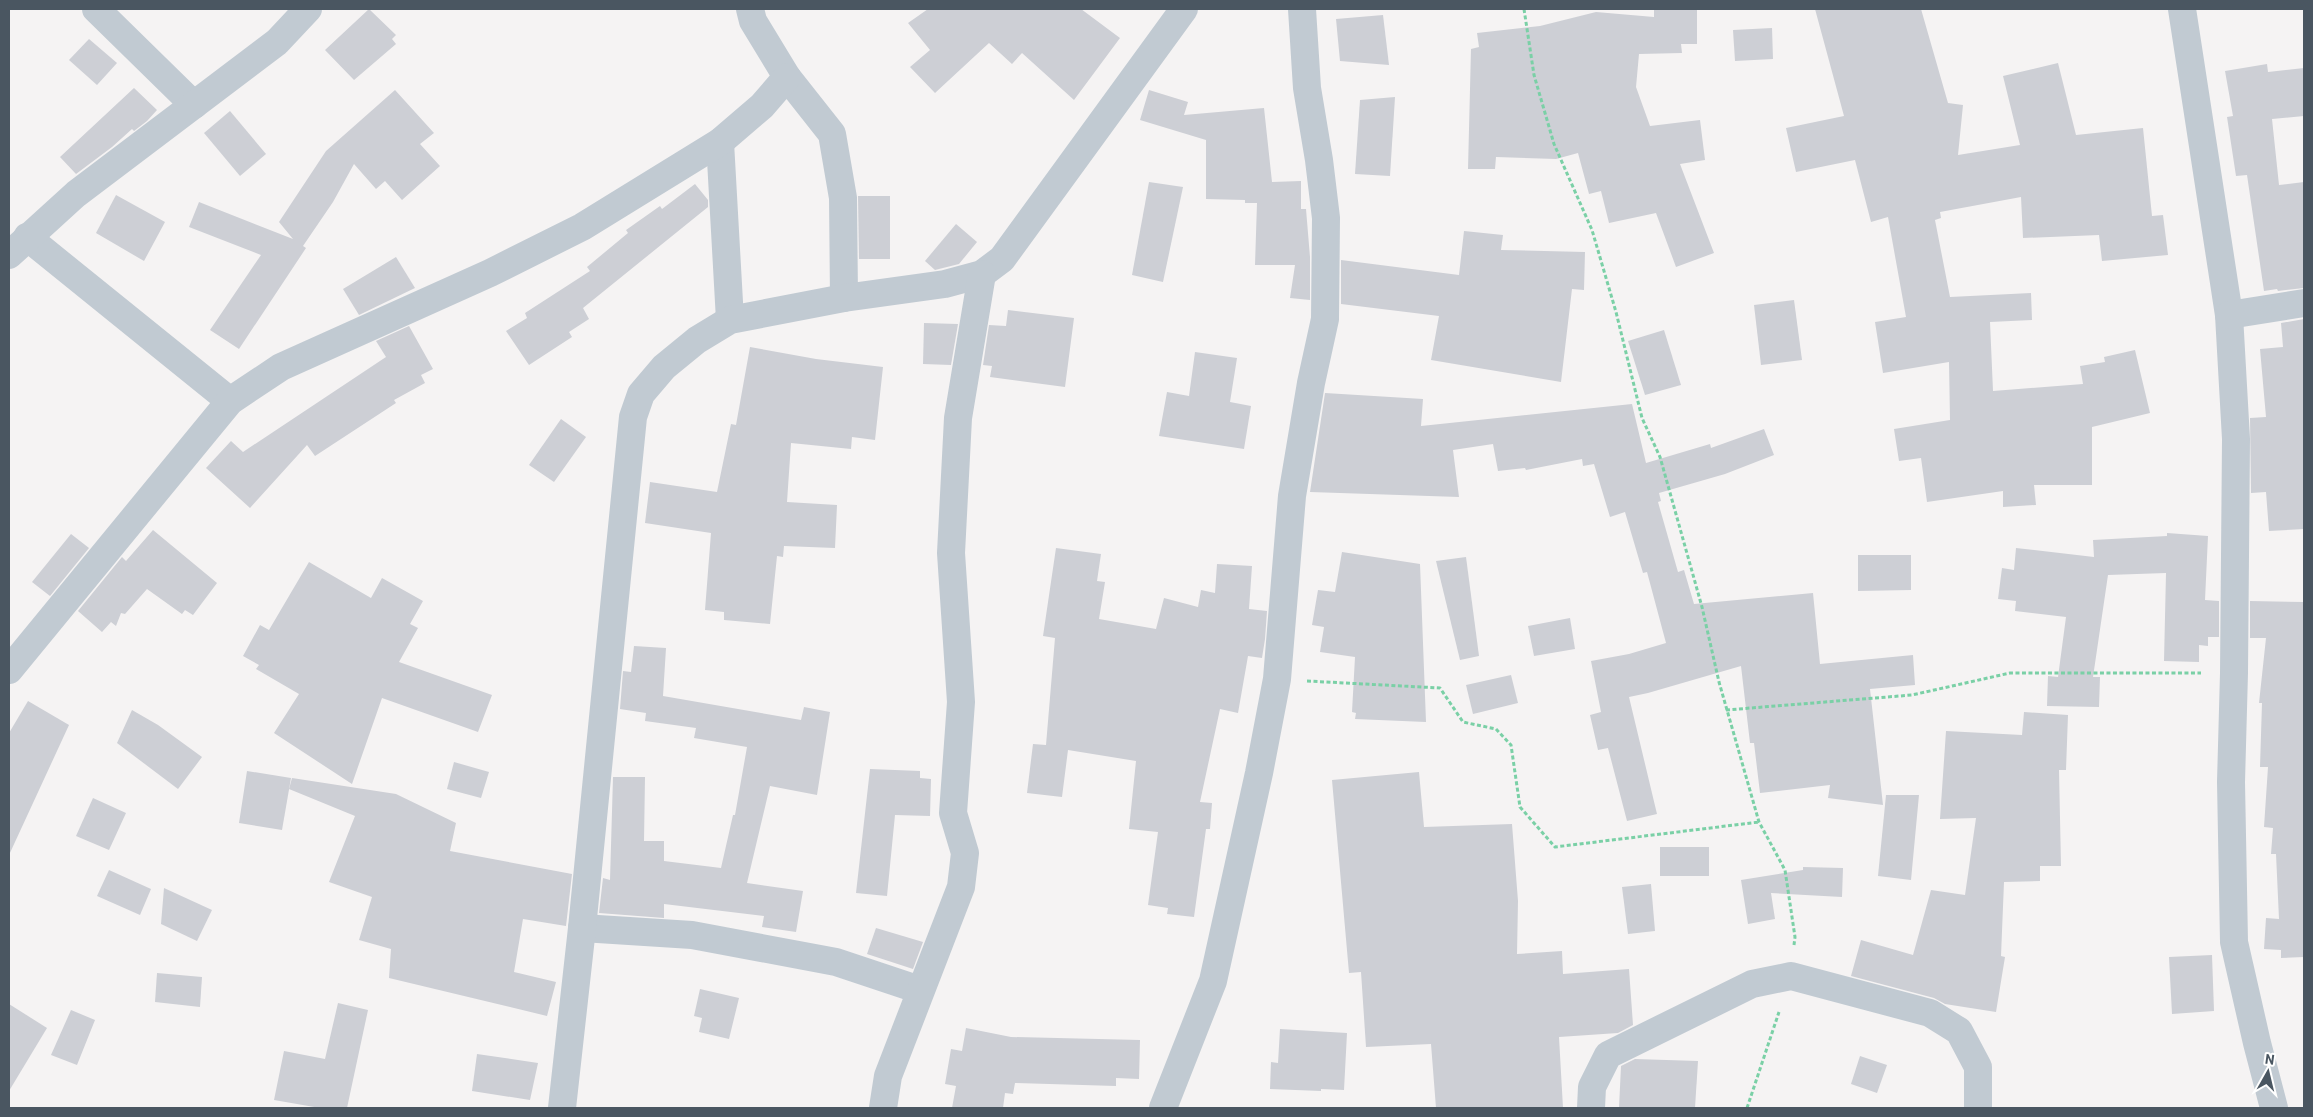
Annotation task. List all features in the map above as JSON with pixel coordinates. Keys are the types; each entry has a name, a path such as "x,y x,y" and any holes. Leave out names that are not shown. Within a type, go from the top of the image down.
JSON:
{"street":[{"path":"96,9 194,105"},
{"path":"230,401 18,246 76,194 277,42 308,9"},
{"path":"750,9 753,21 787,77 832,134 843,198 844,298"},
{"path":"562,1108 633,417 641,394 664,367 697,340 730,320 844,298 945,284 982,274 1002,259 1184,9"},
{"path":"1163,1108 1213,981 1277,679 1292,496 1311,382 1325,319 1326,218 1320,160 1307,88 1302,9"},
{"path":"2182,9 2229,315 2236,439 2231,782 2234,942 2274,1108"},
{"path":"9,670 230,401 281,367 490,273 582,227 720,142 762,106 787,77"},
{"path":"720,142 730,320"},
{"path":"882,1108 888,1076 961,887 965,853 953,813 961,702 951,553 958,418 982,274"},
{"path":"2229,315 2304,303"},
{"path":"582,928 702,937 836,962 920,990"},
{"path":"1591,1108 1592,1087 1608,1055 1752,984 1791,976 1930,1012 1959,1031 1978,1067 1978,1108"}],"path":[{"path":"1524,9 1534,75 1554,144 1592,230 1616,312 1642,418 1663,467 1702,607 1726,710 1759,822 1785,870 1795,937 1791,976 1747,1108"},
{"path":"1726,710 1912,695 2010,673 2234,673"},
{"path":"1277,679 1440,688 1463,722 1496,729 1511,745 1520,807 1555,847 1759,822"}],"building":[{"path":"369,9 396,35 392,39 396,44 354,80 325,50"},
{"path":"928,9 1081,9 1120,38 1074,100 1022,53 1012,64 989,43 935,93 910,67 930,50 908,23"},
{"path":"1654,9 1697,9 1697,44 1681,44 1682,53 1639,54 1636,87 1650,126 1700,120 1705,160 1680,164 1714,253 1676,267 1656,213 1609,223 1601,191 1589,194 1578,153 1556,159 1496,157 1495,169 1468,169 1471,49 1479,47 1477,33 1540,26 1596,12 1654,17"},
{"path":"1815,9 1921,9 1948,103 1963,105 1958,155 2020,145 2003,76 2058,63 2076,135 2143,128 2152,216 2163,215 2168,255 2102,261 2099,235 2023,238 2021,197 1940,212 1941,218 1935,220 1950,297 2031,293 2032,320 1990,322 1993,391 2083,384 2080,366 2105,362 2104,357 2135,350 2150,413 2092,427 2092,485 2034,485 2036,505 2003,507 2003,491 1927,502 1921,458 1899,461 1894,429 1950,420 1949,362 1883,373 1875,322 1906,317 1888,217 1871,222 1855,160 1796,172 1786,128 1844,116"},
{"path":"1383,15 1389,65 1340,61 1336,19"},
{"path":"1772,28 1773,59 1735,61 1733,30"},
{"path":"89,39 117,63 97,85 69,60"},
{"path":"2267,64 2268,72 2304,68 2304,116 2272,119 2279,185 2304,182 2304,288 2278,291 2277,289 2264,291 2247,175 2236,176 2227,117 2233,116 2225,71"},
{"path":"134,88 157,110 147,121 134,131 132,129 112,147 76,174 60,157"},
{"path":"395,90 434,133 420,144 440,166 402,200 385,181 376,189 354,164 333,202 303,246 306,248 239,349 210,330 261,255 189,227 199,202 293,239 279,222 326,151"},
{"path":"1149,90 1188,102 1184,115 1264,108 1272,182 1301,181 1301,209 1306,209 1310,257 1310,300 1290,298 1295,265 1255,265 1257,203 1245,203 1245,200 1206,199 1206,140 1140,120"},
{"path":"1395,97 1390,176 1355,174 1360,100"},
{"path":"230,111 266,154 240,176 204,133"},
{"path":"1149,182 1183,187 1163,282 1132,275"},
{"path":"695,184 708,200 708,207 583,308 589,319 569,332 572,337 529,365 506,331 527,318 525,313 590,271 587,267 628,233 626,230 660,206 662,209"},
{"path":"116,195 165,222 144,261 96,233"},
{"path":"858,196 890,196 890,259 859,259"},
{"path":"956,224 977,242 959,264 935,270 925,261"},
{"path":"1464,231 1503,235 1501,250 1585,252 1584,290 1572,289 1561,382 1431,360 1439,316 1341,304 1341,260 1459,275"},
{"path":"396,257 415,288 359,315 343,289"},
{"path":"1794,300 1802,360 1761,365 1754,305"},
{"path":"1008,310 1074,318 1065,387 990,377 992,366 983,365 989,325 1006,326"},
{"path":"2304,319 2304,529 2269,531 2266,492 2251,493 2250,418 2266,417 2260,349 2283,347 2281,323"},
{"path":"924,323 958,324 951,365 923,364"},
{"path":"409,326 433,369 421,375 425,383 394,400 396,403 315,456 307,445 250,508 206,468 231,441 243,452 386,357 376,341"},
{"path":"1664,330 1681,385 1645,395 1628,341"},
{"path":"750,347 816,359 883,367 875,440 852,437 851,449 791,443 787,502 837,505 835,548 784,546 783,557 777,556 770,624 724,620 724,612 705,610 711,533 645,523 650,482 717,492 731,424 736,425"},
{"path":"1195,352 1237,358 1230,402 1251,406 1244,449 1159,436 1167,392 1189,396"},
{"path":"1325,393 1423,399 1421,426 1632,404 1646,463 1710,444 1711,448 1764,429 1774,455 1725,474 1659,493 1661,501 1658,502 1678,572 1684,570 1694,604 1813,593 1820,664 1913,655 1915,685 1870,689 1883,805 1828,798 1830,785 1760,793 1754,743 1750,743 1741,666 1629,697 1657,814 1627,821 1608,748 1598,750 1590,715 1601,712 1591,661 1629,654 1666,643 1647,572 1643,573 1625,512 1610,517 1594,464 1583,466 1582,459 1526,470 1525,468 1498,471 1493,444 1453,450 1459,497 1310,492"},
{"path":"561,419 586,437 554,482 529,465"},
{"path":"153,530 217,583 193,615 185,610 182,614 147,589 125,614 121,613 116,626 111,622 102,632 78,611 122,557 126,561"},
{"path":"2167,533 2208,536 2205,600 2219,601 2219,637 2208,637 2208,646 2199,645 2199,662 2164,661 2166,573 2108,575 2093,677 2100,677 2099,707 2047,706 2048,676 2058,677 2066,617 2015,611 2016,601 1998,599 2002,568 2014,570 2016,548 2094,557 2093,540 2167,536"},
{"path":"71,534 89,548 50,596 32,582"},
{"path":"1056,548 1101,554 1097,581 1105,582 1099,619 1156,629 1164,598 1198,607 1201,590 1215,593 1217,564 1252,566 1249,609 1267,611 1262,658 1248,656 1238,713 1220,709 1200,802 1212,803 1210,829 1206,829 1194,917 1167,914 1168,908 1148,905 1158,832 1129,829 1136,761 1068,750 1062,797 1027,793 1033,744 1046,745 1055,638 1043,636"},
{"path":"1342,552 1420,564 1426,722 1355,719 1356,713 1352,712 1355,657 1320,652 1324,627 1312,625 1318,590 1335,592"},
{"path":"1858,555 1911,555 1911,590 1858,591"},
{"path":"1466,557 1479,656 1460,660 1436,561"},
{"path":"309,562 371,598 382,578 423,601 410,624 418,628 399,662 492,695 478,732 382,698 352,784 274,733 299,694 256,669 259,665 243,656 260,625 269,630"},
{"path":"2250,601 2304,602 2304,957 2281,958 2281,950 2264,949 2266,918 2279,919 2276,854 2271,854 2273,828 2264,827 2268,767 2260,767 2262,703 2259,703 2266,638 2250,638"},
{"path":"1570,618 1575,649 1534,656 1528,626"},
{"path":"634,646 666,648 663,696 801,720 804,707 830,712 817,795 770,786 747,883 803,891 796,932 762,927 764,916 664,904 664,918 599,913 603,878 610,880 613,777 645,777 644,841 664,841 664,861 721,868 733,815 735,815 747,747 694,738 696,728 645,721 646,713 620,709 623,671 631,672"},
{"path":"1511,675 1518,703 1473,714 1466,685"},
{"path":"28,701 69,725 9,855 9,733"},
{"path":"132,710 158,725 202,757 178,789 117,743"},
{"path":"2024,712 2068,715 2066,770 2059,770 2061,866 2040,866 2040,881 2004,882 2001,956 2005,957 1996,1012 1945,1004 1934,998 1851,976 1861,940 1913,955 1931,890 1965,895 1976,818 1940,819 1946,731 2022,735"},
{"path":"454,762 489,772 481,798 447,789"},
{"path":"870,769 920,771 920,778 931,779 930,816 895,815 887,896 856,893"},
{"path":"247,771 291,778 282,830 239,823"},
{"path":"1419,772 1424,827 1512,824 1518,901 1517,954 1562,951 1563,974 1629,969 1633,1025 1618,1033 1559,1037 1563,1108 1436,1108 1431,1044 1366,1047 1361,972 1349,973 1332,780"},
{"path":"292,778 396,794 456,823 450,851 572,874 566,926 523,919 514,972 556,982 547,1016 389,978 391,949 359,940 372,897 329,882 355,816 289,789"},
{"path":"1886,795 1919,795 1911,880 1878,876"},
{"path":"93,798 126,813 109,850 76,836"},
{"path":"1660,847 1709,847 1709,876 1660,876"},
{"path":"1803,867 1843,868 1842,897 1771,893 1775,919 1748,924 1741,880 1803,870"},
{"path":"109,870 151,889 140,915 97,896"},
{"path":"1651,884 1655,931 1628,934 1622,887"},
{"path":"164,888 212,910 197,941 161,924"},
{"path":"876,928 923,942 913,969 867,954"},
{"path":"2212,955 2214,1011 2172,1014 2169,957"},
{"path":"157,973 202,977 200,1007 155,1002"},
{"path":"700,989 739,998 729,1039 699,1032 702,1018 694,1016"},
{"path":"338,1003 368,1010 347,1108 320,1108 274,1100 284,1051 325,1059"},
{"path":"9,1004 47,1028 9,1091"},
{"path":"71,1010 95,1020 77,1065 51,1055"},
{"path":"966,1028 1011,1037 1140,1040 1139,1079 1116,1078 1116,1086 1015,1083 1013,1094 1005,1093 1003,1108 952,1108 956,1086 945,1084 951,1049 962,1051"},
{"path":"1280,1029 1347,1033 1344,1090 1270,1089 1271,1062 1278,1063"},
{"path":"477,1054 538,1063 530,1100 472,1091"},
{"path":"1860,1056 1887,1065 1877,1093 1851,1084"},
{"path":"1635,1059 1698,1061 1695,1108 1619,1108 1621,1066"}]}
